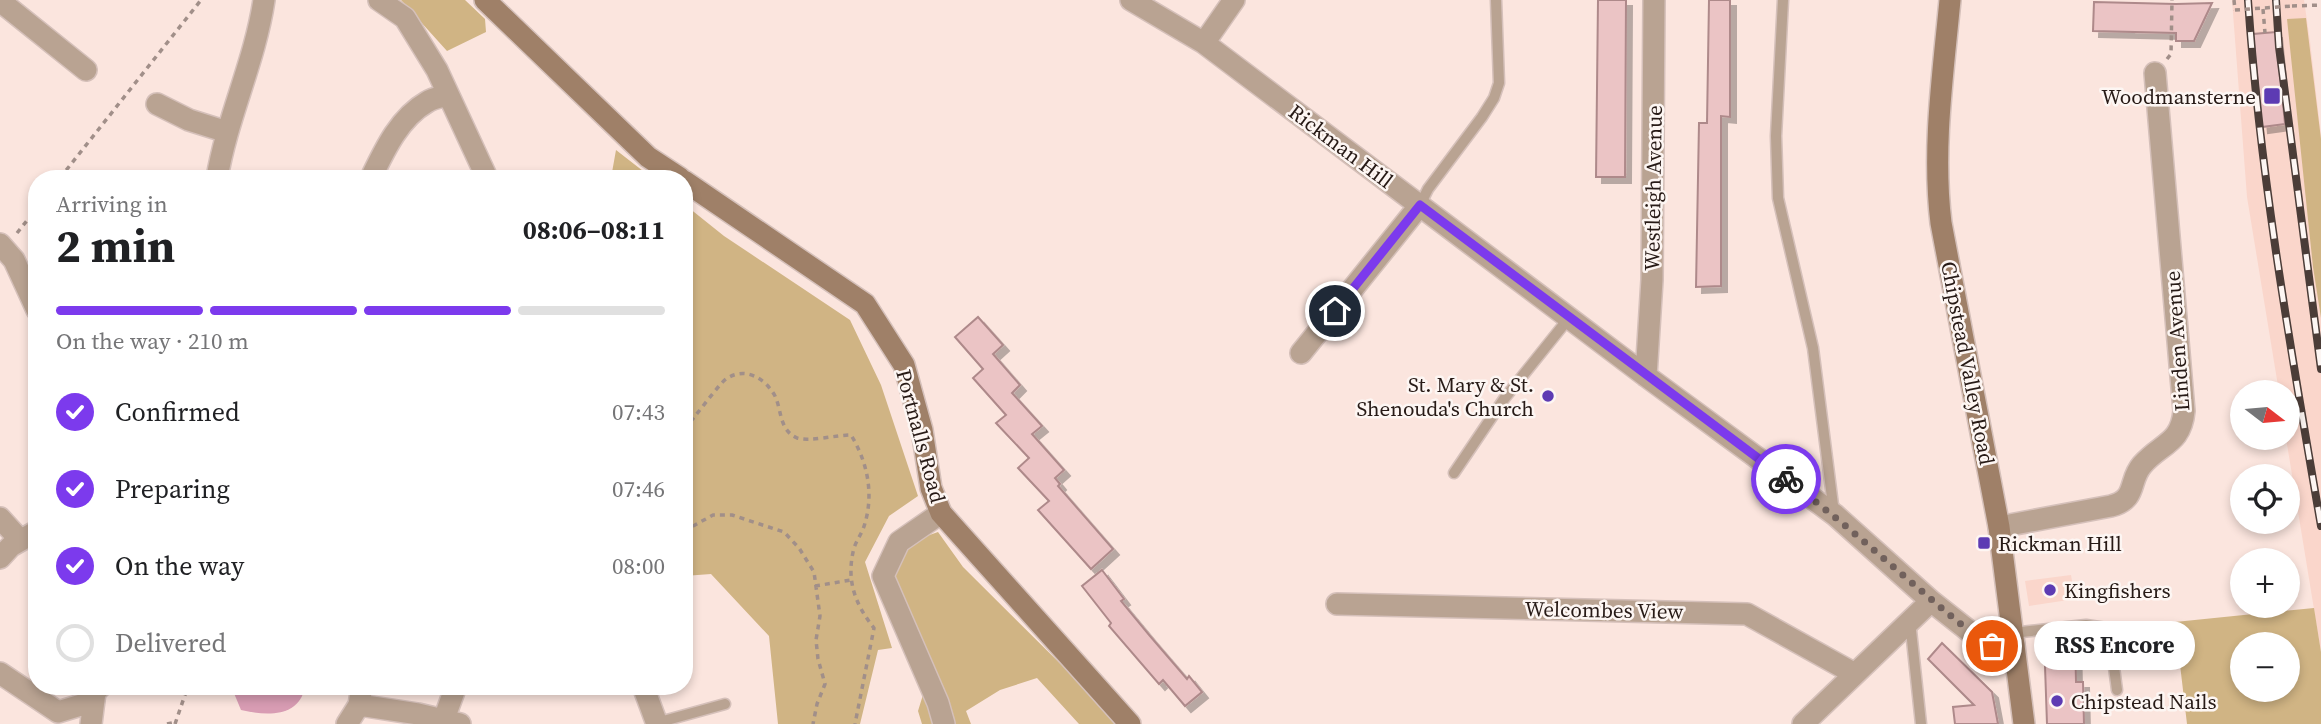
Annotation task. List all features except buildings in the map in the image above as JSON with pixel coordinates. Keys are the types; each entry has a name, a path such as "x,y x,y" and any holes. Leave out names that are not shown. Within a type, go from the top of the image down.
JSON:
{"street":[{"path":"219,170 264,0"},
{"path":"379,0 405,19 437,70 483,170"},
{"path":"485,0 648,157 668,170"},
{"name":"Rickman Hill","path":"1131,0 1204,43 1835,515 1931,601 1983,642 2000,648 2013,639"},
{"path":"1204,43 1234,0"},
{"name":"Westleigh Avenue","path":"1646,376 1652,279 1654,0"},
{"name":"Chipstead Valley Road","path":"1950,0 1938,139 1938,196 2000,527 2024,724"},
{"path":"0,1 86,70"},
{"name":"Linden Avenue","path":"2000,527 2125,501 2139,469 2171,442 2179,433 2183,422 2155,73"},
{"path":"375,170 404,121 428,101 448,95"},
{"path":"157,104 189,120 227,132"},
{"name":"Portnalls Road","path":"693,187 865,304 904,365 922,430 931,488 942,513 1130,724"},
{"path":"1301,353 1420,205"},
{"path":"2,246 14,260 28,290"},
{"path":"942,513 899,542 883,576 939,703 944,724"},
{"path":"0,518 28,535"},
{"path":"0,558 11,546 28,537"},
{"path":"1803,724 1931,601"},
{"name":"Welcombes View","path":"1337,604 1747,614 1855,674"},
{"path":"0,673 28,692"},
{"path":"33,695 58,712 93,695"},
{"path":"91,724 97,695"},
{"path":"347,724 360,696 452,722 455,695"},
{"path":"646,695 657,724"}],"lane":[{"path":"1420,205 1428,189 1494,98 1499,82 1496,0"},
{"path":"1783,0 1776,136 1778,198 1813,348 1835,515"},
{"path":"1454,473 1504,399 1569,318"},
{"path":"1910,621 1921,724"},
{"path":"2013,639 2087,625 2106,628 2110,637 2117,690"},
{"path":"657,724 724,704"}],"path":[{"path":"66,170 201,0"},
{"path":"2155,73 2171,54 2172,0"},
{"path":"2234,0 2235,10 2321,5"},
{"path":"2263,9 2265,33"},
{"path":"2,246 28,218"},
{"path":"693,418 725,379 743,373 760,377 775,397 781,422 795,437 812,440 831,435 851,436 861,452 867,474 869,503 865,524 855,546 851,580 860,611 874,628 855,724"},
{"path":"693,526 713,515 732,515 784,532 799,548 814,572 820,616 818,659 825,684 813,724"},
{"path":"816,586 851,580"},
{"path":"167,724 176,723 185,695"}],"shaded area":[{"path":"401,0 465,0 485,19 486,32 447,51"},
{"path":"2232,0 2304,0 2321,135 2321,652 2300,524 2300,464 2290,464 2288,450 2300,450 2300,380 2277,380 2247,197"},
{"path":"2306,18 2321,139 2321,318 2313,267 2287,19"},
{"path":"616,150 642,170 612,170"},
{"path":"693,211 724,236 850,320 881,385 918,496 889,516 865,562 892,648 878,650 860,724 778,724 769,636 711,574 693,575"},
{"path":"938,532 963,567 1121,724 1079,724 1037,678 1000,690 966,711 971,724 922,724 918,711 930,672 892,577 904,544"},
{"name":"Kingfishers","path":"2071,575 2075,599 2029,606 2025,581"},
{"path":"2314,608 2321,652 2321,724 2187,724 2175,622 2230,616 2300,618 2300,609"},
{"path":"235,695 302,695 296,704 280,712 241,710"}],"railway":[{"path":"2248,0 2268,198 2321,526"},
{"path":"2276,0 2279,47 2321,369"}],"way so far":[{"path":"1786,479 1835,515 1931,601 1983,642 1992,646"}],"place":[{"name":"Woodmansterne","path":"2272,96"},
{"name":"St. Mary & St. Shenouda's Church","path":"1548,396"},
{"name":"Rickman Hill","path":"1984,543"},
{"name":"Kingfishers","path":"2050,590"},
{"name":"RSS Encore","path":"1992,646"},
{"name":"Chipstead Nails","path":"2057,701"}],"route":[{"path":"1335,311 1420,205 1786,479"}]}
